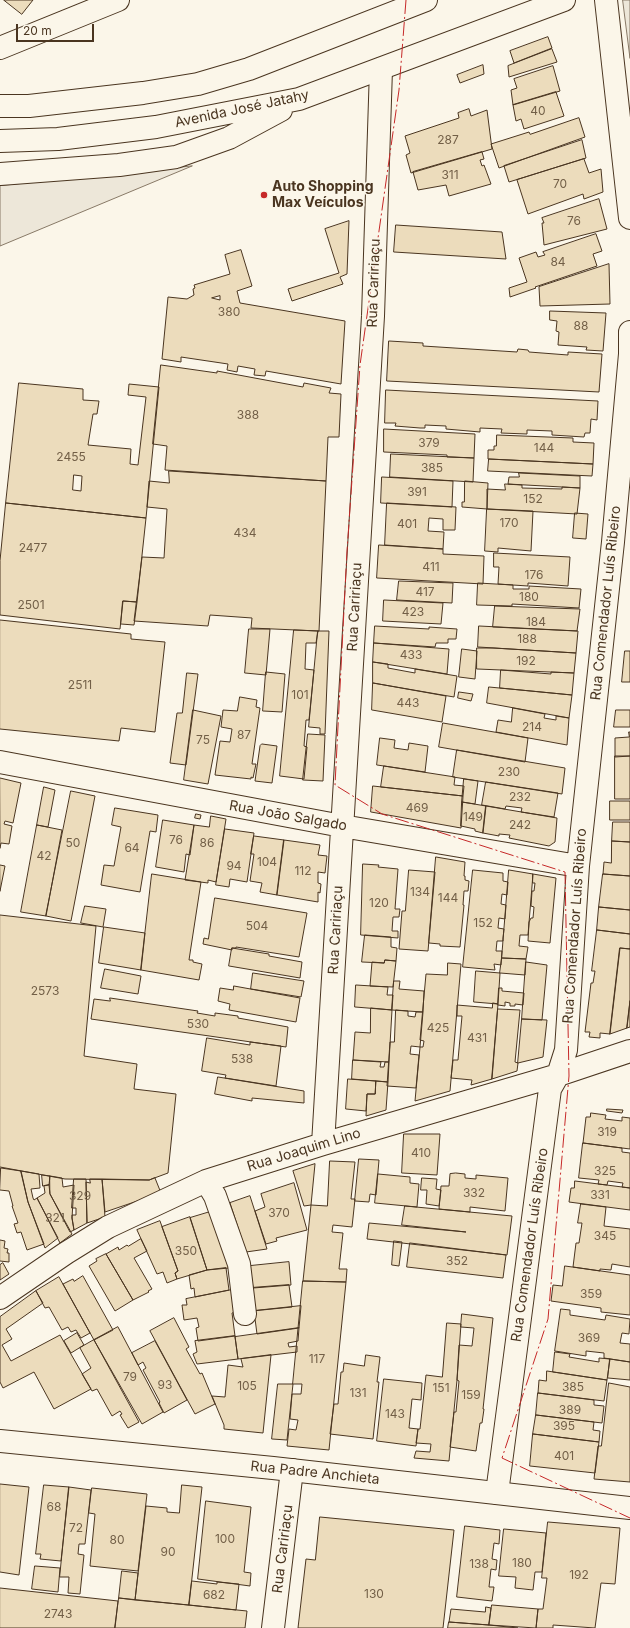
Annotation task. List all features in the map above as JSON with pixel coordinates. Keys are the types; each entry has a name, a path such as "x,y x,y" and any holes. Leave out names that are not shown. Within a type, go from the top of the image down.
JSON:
{"street":[{"path":"0,48 118,0"},
{"path":"0,106 29,106 143,93 198,84 249,70 426,0"},
{"name":"Avenida José Jatahy","path":"0,141 58,139 156,127 299,99 564,0"},
{"path":"606,0 630,218"},
{"name":"Rua Caririaçu","path":"323,1144 373,316 381,69"},
{"path":"0,174 119,165 176,157 229,138 299,99"},
{"name":"Rua Comendador Luís Ribeiro","path":"497,1493 550,1089 558,1075 566,1050 578,866 614,542 630,354 630,332"},
{"name":"Rua João Salgado","path":"0,762 342,826 578,866"},
{"name":"Rua Joaquim Lino","path":"0,1298 66,1253 108,1227 206,1181 323,1144 558,1075 630,1050"},
{"path":"206,1181 215,1196 239,1264 245,1314"},
{"name":"Rua Padre Anchieta","path":"0,1441 292,1470 630,1508"},
{"name":"Rua Caririaçu","path":"274,1628 292,1470"}],"shaded area":[{"path":"623,0 630,0 630,58"},
{"path":"192,166 0,246 0,186"}],"building":[{"path":"4,0 33,0 22,14"},
{"path":"548,37 552,48 514,63 510,51"},
{"path":"552,49 557,62 509,77 508,66"},
{"path":"483,65 484,74 460,83 457,75"},
{"path":"553,66 560,91 513,105 511,90 517,88 514,79"},
{"path":"556,92 564,116 524,129 521,119 516,121 513,105"},
{"path":"469,109 471,116 487,110 492,149 411,173 406,155 410,153 405,136 459,118 458,113"},
{"path":"579,118 585,137 499,168 491,144 529,132 530,134"},
{"path":"582,140 586,158 509,182 504,166"},
{"path":"482,152 484,159 480,160 482,166 484,165 491,184 449,196 446,185 418,190 413,172"},
{"path":"584,159 589,173 601,169 603,192 584,199 583,194 528,214 517,180"},
{"path":"599,199 607,229 544,245 542,223 544,223 542,218"},
{"path":"349,221 347,274 340,277 343,284 292,301 288,289 339,273 325,229"},
{"path":"396,225 502,232 506,259 394,252"},
{"path":"596,234 602,251 593,254 597,266 510,297 509,288 527,282 519,258 536,252 538,257 545,255 543,252"},
{"path":"241,250 252,286 237,291 240,303 345,321 341,384 266,371 265,376 254,375 255,369 238,366 237,372 227,370 228,364 181,357 181,362 162,359 168,297 187,299 194,295 194,285 230,274 225,255","holes":["220,296 220,300 212,298"]},
{"path":"609,264 610,304 540,306 539,287"},
{"path":"550,311 606,313 603,351 586,350 587,347 558,345 559,332 556,331 557,321 550,320"},
{"path":"389,341 423,343 423,346 517,352 518,349 528,350 529,352 568,355 568,352 602,354 599,392 387,381"},
{"path":"161,365 217,373 217,371 303,387 304,383 331,388 329,393 341,394 339,437 328,437 326,481 165,470 167,446 153,444"},
{"path":"19,383 83,389 83,400 99,401 97,414 93,414 88,445 131,449 130,464 138,465 146,397 128,395 129,384 159,387 146,518 6,503","holes":["74,475 82,476 81,491 73,490"]},
{"path":"386,390 598,401 597,420 591,419 590,433 585,433 584,437 552,435 552,431 527,430 527,434 501,433 502,429 480,428 480,432 446,429 446,426 425,425 425,428 420,428 395,426 396,423 385,423"},
{"path":"384,429 475,434 474,458 384,452"},
{"path":"497,435 573,438 573,442 594,443 593,464 488,459 488,450 494,450"},
{"path":"391,454 474,458 473,482 390,477"},
{"path":"489,459 593,464 592,476 488,471"},
{"path":"169,471 326,481 319,631 251,628 252,618 210,615 208,626 134,621 142,557 164,558 167,509 147,507 149,481 169,483"},
{"path":"519,473 580,476 580,488 508,484 509,477 519,477"},
{"path":"382,477 453,481 452,507 381,503"},
{"path":"465,481 488,483 487,509 462,507 462,502 464,502"},
{"path":"505,484 522,485 522,488 580,488 577,514 487,509 487,489 505,490"},
{"path":"6,503 146,518 137,602 123,601 120,629 0,615 0,561"},
{"path":"387,503 456,507 455,530 443,530 443,519 429,518 428,531 444,532 443,549 385,545"},
{"path":"487,509 533,511 531,551 498,548 498,552 485,551"},
{"path":"575,513 588,514 586,539 573,538"},
{"path":"379,545 443,549 443,554 484,556 483,584 377,578"},
{"path":"494,553 570,557 568,586 528,583 528,586 498,584 499,567 494,567"},
{"path":"399,581 453,583 452,603 397,600"},
{"path":"478,583 513,585 513,589 529,589 529,586 581,589 579,608 512,604 512,606 477,605"},
{"path":"384,600 443,603 441,624 383,621"},
{"path":"123,601 137,602 134,625 121,624"},
{"path":"495,606 580,609 577,631 493,627"},
{"path":"0,620 131,634 131,639 165,642 155,732 121,728 119,741 0,729"},
{"path":"375,626 457,629 456,639 448,639 448,643 436,643 435,647 374,643"},
{"path":"479,626 578,631 576,653 478,647"},
{"path":"249,629 270,629 266,675 245,673"},
{"path":"294,630 318,631 316,643 306,643 305,669 314,670 309,720 306,720 304,746 307,747 304,779 280,776"},
{"path":"318,631 329,631 325,734 320,734 320,728 309,727"},
{"path":"374,643 449,649 447,674 373,662"},
{"path":"477,648 576,653 574,673 477,669"},
{"path":"462,649 477,651 475,679 459,677"},
{"path":"625,651 630,651 630,682 622,682"},
{"path":"373,662 388,664 388,668 415,673 415,669 457,676 454,697 373,683"},
{"path":"501,670 551,674 551,672 574,673 572,695 500,688"},
{"path":"266,672 285,674 282,712 263,711"},
{"path":"187,673 198,674 186,765 170,763 177,713 182,713"},
{"path":"373,683 446,696 442,722 372,710"},
{"path":"489,687 572,695 569,718 487,703"},
{"path":"459,692 473,694 471,701 458,698"},
{"path":"240,697 257,700 256,707 260,708 252,764 256,764 253,778 251,777 251,779 215,775 220,741 230,742 232,729 221,727 223,710 237,711"},
{"path":"513,708 545,714 544,718 556,720 556,716 569,718 567,745 496,732 498,720 511,722"},
{"path":"193,710 221,716 208,784 184,780"},
{"path":"616,710 630,710 630,727 614,727"},
{"path":"443,723 528,738 525,762 439,747"},
{"path":"629,732 630,756 615,757 615,738 629,737"},
{"path":"308,734 325,735 323,781 303,780"},
{"path":"380,738 395,740 394,748 408,750 409,743 428,746 425,772 377,765"},
{"path":"262,744 277,746 272,783 255,781 260,746"},
{"path":"457,750 565,768 562,794 453,777"},
{"path":"615,756 630,756 630,799 615,799"},
{"path":"384,766 455,777 454,785 464,786 463,796 381,787"},
{"path":"0,778 21,783 13,823 5,821 4,824 12,826 9,844 1,843 0,848"},
{"path":"464,779 478,781 475,804 462,802"},
{"path":"486,782 558,793 554,817 521,812 522,808 506,806 505,809 482,805"},
{"path":"373,786 463,796 461,828 371,812"},
{"path":"44,787 55,790 48,827 37,825"},
{"path":"71,791 95,796 71,921 46,916"},
{"path":"610,801 630,801 630,820 610,820"},
{"path":"462,802 486,806 483,833 475,831 475,829 461,826"},
{"path":"486,806 557,818 555,842 549,846 509,838 510,835 499,834 499,836 483,833"},
{"path":"115,808 158,815 156,832 150,831 140,892 101,885 104,865 114,866 121,827 112,825"},
{"path":"196,814 201,815 200,819 195,818"},
{"path":"211,816 226,819 216,882 208,880 208,883 185,880 194,825 209,827"},
{"path":"163,820 194,825 190,855 186,854 184,872 156,867"},
{"path":"613,822 630,822 630,842 612,841"},
{"path":"37,825 62,830 46,916 21,912"},
{"path":"225,829 254,833 247,882 230,879 229,887 216,885"},
{"path":"254,836 284,840 277,895 260,892 262,883 250,881 254,854 251,854"},
{"path":"284,840 320,845 318,855 327,856 325,873 318,872 318,883 321,884 320,893 318,892 318,902 277,895"},
{"path":"612,841 630,842 630,876 603,874 604,862 611,863"},
{"path":"436,857 465,862 464,876 465,880 469,881 468,891 464,891 460,947 440,946 440,944 429,943"},
{"path":"363,864 379,865 378,867 398,869 395,909 400,909 399,917 393,917 392,931 398,931 398,938 361,935"},
{"path":"0,865 5,866 0,891"},
{"path":"409,870 435,872 428,951 399,949 402,911 405,911"},
{"path":"473,870 503,873 503,881 508,882 507,895 502,894 501,904 506,905 505,919 499,918 498,928 504,929 503,941 497,941 496,951 502,951 501,965 494,964 495,970 463,967"},
{"path":"509,870 533,874 528,935 520,935 519,946 528,947 526,959 502,958"},
{"path":"152,874 201,882 189,960 202,964 199,980 141,970"},
{"path":"533,874 556,878 550,943 528,941 529,922 531,918 533,918 534,907 531,906 532,891 534,891 535,883 533,883"},
{"path":"603,874 630,876 630,910 599,907"},
{"path":"215,898 307,913 299,957 236,947 232,948 232,950 203,944 204,938 208,939"},
{"path":"85,906 106,909 103,927 81,923"},
{"path":"599,907 630,910 630,934 597,930"},
{"path":"0,915 96,926 84,1056 137,1064 134,1089 176,1094 168,1173 149,1180 65,1179 0,1167"},
{"path":"104,927 145,933 141,970 99,963"},
{"path":"597,930 630,934 630,949 620,948 610,1034 600,1033 600,1038 589,1037 590,1032 585,1032 591,983 593,983 595,971 592,971"},
{"path":"365,935 391,937 391,947 397,948 396,961 385,960 384,963 362,962"},
{"path":"232,948 269,954 269,956 302,962 300,978 229,966"},
{"path":"620,948 630,949 630,1001 627,1028 610,1034"},
{"path":"502,958 526,959 525,975 500,973"},
{"path":"385,960 396,961 393,987 370,986 372,962 384,963"},
{"path":"526,962 547,965 542,1020 522,1019"},
{"path":"448,963 461,964 450,1091 415,1101 420,1047 423,1047 424,1041 420,1040 426,974 447,975"},
{"path":"105,969 141,976 138,994 101,988"},
{"path":"476,971 500,973 498,1004 474,1002"},
{"path":"253,973 304,981 301,997 251,989"},
{"path":"394,981 400,981 399,989 424,991 423,1012 392,1010"},
{"path":"356,985 388,987 387,995 393,995 392,1010 355,1007"},
{"path":"234,986 300,998 296,1022 229,1010 230,1004 218,1001 220,988 233,990"},
{"path":"499,988 502,988 502,991 524,993 523,1005 515,1004 515,1006 510,1006 510,1003 505,1002 505,1006 498,1005"},
{"path":"110,998 198,1011 197,1013 215,1016 215,1013 238,1016 238,1018 288,1027 286,1047 91,1019 94,999 110,1001"},
{"path":"630,1001 630,1027 627,1028"},
{"path":"493,1003 498,1004 492,1079 471,1085 472,1080 451,1078 453,1060 458,1060 462,1016 457,1016 457,1005 492,1008"},
{"path":"371,1008 392,1010 389,1062 353,1060 355,1032 370,1033"},
{"path":"498,1009 520,1010 515,1062 518,1063 517,1071 492,1079"},
{"path":"396,1010 408,1011 408,1016 415,1017 416,1012 423,1012 420,1047 411,1046 410,1054 419,1055 416,1088 387,1086 390,1042 394,1042"},
{"path":"522,1019 547,1020 543,1057 518,1063"},
{"path":"207,1038 250,1045 250,1042 281,1046 276,1086 225,1078 226,1075 202,1071"},
{"path":"353,1060 381,1062 380,1067 384,1067 385,1062 389,1062 388,1082 352,1079"},
{"path":"218,1077 304,1091 304,1103 252,1098 252,1101 215,1094"},
{"path":"348,1079 376,1081 375,1094 367,1094 366,1111 346,1109"},
{"path":"376,1081 388,1082 386,1110 366,1116 367,1094 375,1094"},
{"path":"607,1109 623,1110 622,1113 607,1111"},
{"path":"591,1113 606,1115 605,1119 622,1121 622,1117 630,1118 630,1149 583,1143 586,1117 590,1117"},
{"path":"404,1134 440,1134 437,1175 402,1173"},
{"path":"583,1143 622,1148 622,1152 630,1153 630,1188 622,1187 623,1183 608,1181 607,1185 598,1184 599,1180 579,1178"},
{"path":"359,1159 379,1160 376,1195 370,1194 369,1202 355,1201"},
{"path":"330,1161 355,1162 351,1199 355,1199 352,1227 333,1225 332,1232 343,1233 339,1269 347,1269 346,1282 303,1281 311,1205 327,1206"},
{"path":"315,1164 311,1205 304,1206 293,1171"},
{"path":"1,1168 21,1171 28,1202 44,1244 27,1250 21,1232 17,1233 14,1224 18,1223 9,1191 0,1190"},
{"path":"21,1171 39,1174 40,1188 31,1189 33,1198 34,1200 37,1198 58,1238 45,1248 28,1202"},
{"path":"378,1174 410,1177 410,1183 419,1184 417,1207 375,1203"},
{"path":"450,1174 465,1174 465,1178 476,1179 476,1175 508,1178 505,1211 470,1207 470,1212 439,1209 441,1186 449,1186"},
{"path":"42,1175 50,1176 49,1185 43,1186"},
{"path":"50,1176 62,1178 63,1187 74,1185 72,1218 74,1230 70,1232 50,1194"},
{"path":"155,1178 161,1193 105,1212 102,1179 149,1180"},
{"path":"422,1178 437,1179 436,1189 441,1190 439,1206 426,1204 427,1190 421,1190"},
{"path":"74,1179 86,1179 87,1223 74,1230 72,1215 76,1215 76,1208 72,1208"},
{"path":"90,1179 102,1179 105,1217 87,1223 86,1182 90,1183"},
{"path":"575,1181 630,1188 630,1210 569,1202 571,1188 574,1188"},
{"path":"294,1183 307,1230 276,1238 277,1241 266,1244 255,1211 265,1207 261,1194"},
{"path":"49,1185 50,1194 72,1234 60,1243 37,1198 45,1193 44,1186"},
{"path":"250,1196 267,1249 246,1252 230,1203"},
{"path":"581,1204 606,1207 604,1226 630,1229 630,1267 612,1264 611,1270 600,1269 600,1271 573,1267 576,1243 579,1243 582,1223 578,1223"},
{"path":"405,1206 512,1216 507,1255 367,1239 369,1223 466,1232 402,1225"},
{"path":"210,1212 229,1268 207,1270 190,1218"},
{"path":"190,1217 207,1270 177,1279 175,1273 178,1271 162,1227"},
{"path":"160,1221 178,1271 175,1273 177,1279 167,1283 163,1272 157,1274 137,1230"},
{"path":"141,1239 147,1251 134,1258 152,1289 133,1300 106,1254 118,1247 119,1250"},
{"path":"0,1240 5,1241 4,1248 8,1249 7,1253 9,1253 9,1262 0,1261"},
{"path":"394,1241 402,1242 399,1266 392,1265"},
{"path":"410,1243 506,1255 503,1278 407,1267"},
{"path":"106,1254 133,1300 115,1311 89,1266 97,1261 96,1259"},
{"path":"289,1262 291,1285 253,1288 250,1266"},
{"path":"3,1263 9,1274 0,1280 0,1265"},
{"path":"565,1266 630,1275 630,1315 601,1312 601,1308 551,1301 553,1285 562,1286"},
{"path":"226,1268 229,1290 195,1297 194,1288 191,1289 189,1275 207,1270"},
{"path":"83,1276 113,1330 94,1340 63,1284 73,1279 74,1281"},
{"path":"59,1277 90,1333 81,1338 76,1330 71,1332 68,1327 62,1330 49,1307 45,1308 36,1291"},
{"path":"303,1281 346,1282 329,1450 287,1446 289,1429 296,1430 298,1420 290,1419 292,1394 301,1394 302,1384 293,1384"},
{"path":"289,1285 292,1307 252,1311 251,1288"},
{"path":"232,1290 235,1312 232,1313 235,1336 198,1341 196,1328 199,1327 197,1318 184,1320 182,1305 187,1305 186,1299"},
{"path":"36,1291 43,1303 6,1329 12,1339 2,1345 11,1361 60,1335 91,1389 54,1409 34,1372 3,1388 0,1382 0,1317"},
{"path":"301,1306 299,1328 257,1334 254,1311"},
{"path":"561,1309 570,1310 570,1315 605,1320 606,1315 630,1319 629,1334 622,1333 620,1343 630,1344 630,1362 604,1358 604,1353 586,1351 586,1356 555,1351"},
{"path":"462,1314 493,1318 484,1409 482,1423 480,1423 476,1451 450,1447 454,1412 456,1412 459,1381 457,1380 459,1345 472,1346 474,1328 461,1327"},
{"path":"174,1318 189,1347 186,1349 200,1374 202,1373 215,1404 195,1414 150,1331"},
{"path":"447,1323 461,1324 449,1461 414,1458 416,1451 430,1452 431,1444 416,1443 418,1429 420,1429 426,1375 442,1377"},
{"path":"118,1327 163,1412 142,1424 94,1340"},
{"path":"299,1328 298,1341 288,1343 289,1347 297,1346 297,1352 238,1359 235,1337"},
{"path":"77,1333 84,1345 71,1353 64,1341"},
{"path":"235,1336 238,1359 197,1364 193,1354 197,1352 195,1341"},
{"path":"94,1340 139,1422 128,1428 120,1415 122,1414 120,1411 112,1416 97,1389 92,1391 82,1374 91,1368 80,1348"},
{"path":"155,1341 187,1400 164,1413 159,1403 160,1402 143,1370 146,1368 143,1362 138,1365 132,1353"},
{"path":"555,1352 570,1354 569,1357 599,1362 599,1358 610,1359 607,1380 553,1372"},
{"path":"271,1355 263,1433 224,1429 224,1425 212,1396 225,1397 228,1365 243,1367 241,1359"},
{"path":"366,1355 380,1357 373,1439 330,1434 334,1404 338,1404 341,1372 343,1372 344,1363 364,1366"},
{"path":"610,1359 630,1362 630,1380 608,1378"},
{"path":"547,1371 607,1380 604,1401 538,1393 539,1380 546,1381"},
{"path":"384,1379 422,1383 421,1400 412,1399 409,1428 418,1429 416,1446 377,1441"},
{"path":"609,1383 630,1387 630,1482 594,1479 598,1446 601,1446"},
{"path":"278,1384 293,1384 287,1440 272,1439"},
{"path":"538,1393 594,1400 594,1405 604,1406 602,1423 536,1415"},
{"path":"536,1415 594,1422 593,1430 600,1431 599,1442 533,1434"},
{"path":"533,1434 599,1442 595,1473 530,1466"},
{"path":"0,1484 29,1487 19,1575 0,1572"},
{"path":"44,1485 69,1487 61,1561 40,1559 41,1554 36,1554"},
{"path":"182,1485 202,1487 189,1605 135,1600 146,1506 167,1508 167,1512 179,1513"},
{"path":"69,1487 91,1490 85,1544 79,1544 78,1554 84,1555 80,1594 68,1593 69,1577 60,1577"},
{"path":"92,1488 147,1494 138,1571 90,1566 95,1514 89,1513"},
{"path":"206,1501 251,1507 244,1572 251,1573 250,1586 198,1579"},
{"path":"320,1517 454,1530 443,1628 298,1628 306,1559 315,1560"},
{"path":"548,1522 620,1528 615,1584 601,1583 595,1628 553,1625 553,1628 536,1628 538,1609 543,1609 547,1578 542,1578"},
{"path":"465,1526 500,1530 499,1544 494,1543 492,1559 497,1560 496,1570 491,1569 489,1587 494,1587 492,1601 457,1597"},
{"path":"504,1529 546,1533 542,1572 535,1572 533,1590 515,1588 516,1577 499,1576"},
{"path":"35,1566 60,1568 58,1592 32,1589"},
{"path":"122,1571 138,1573 135,1600 119,1598"},
{"path":"192,1581 217,1584 217,1582 239,1584 236,1610 189,1605"},
{"path":"0,1588 118,1601 115,1628 0,1628"},
{"path":"119,1598 247,1611 245,1628 115,1628"},
{"path":"492,1605 538,1609 536,1628 489,1625"},
{"path":"486,1607 491,1608 489,1625 449,1622 451,1609 485,1612"},
{"path":"449,1622 489,1625 518,1628 448,1628"}],"power":[{"path":"406,0 399,90 360,365 347,551 335,785 382,814 565,872 569,1076 548,1319 502,1458 630,1518"}],"place":[{"name":"Auto Shopping Max Veículos","path":"264,195"}]}
